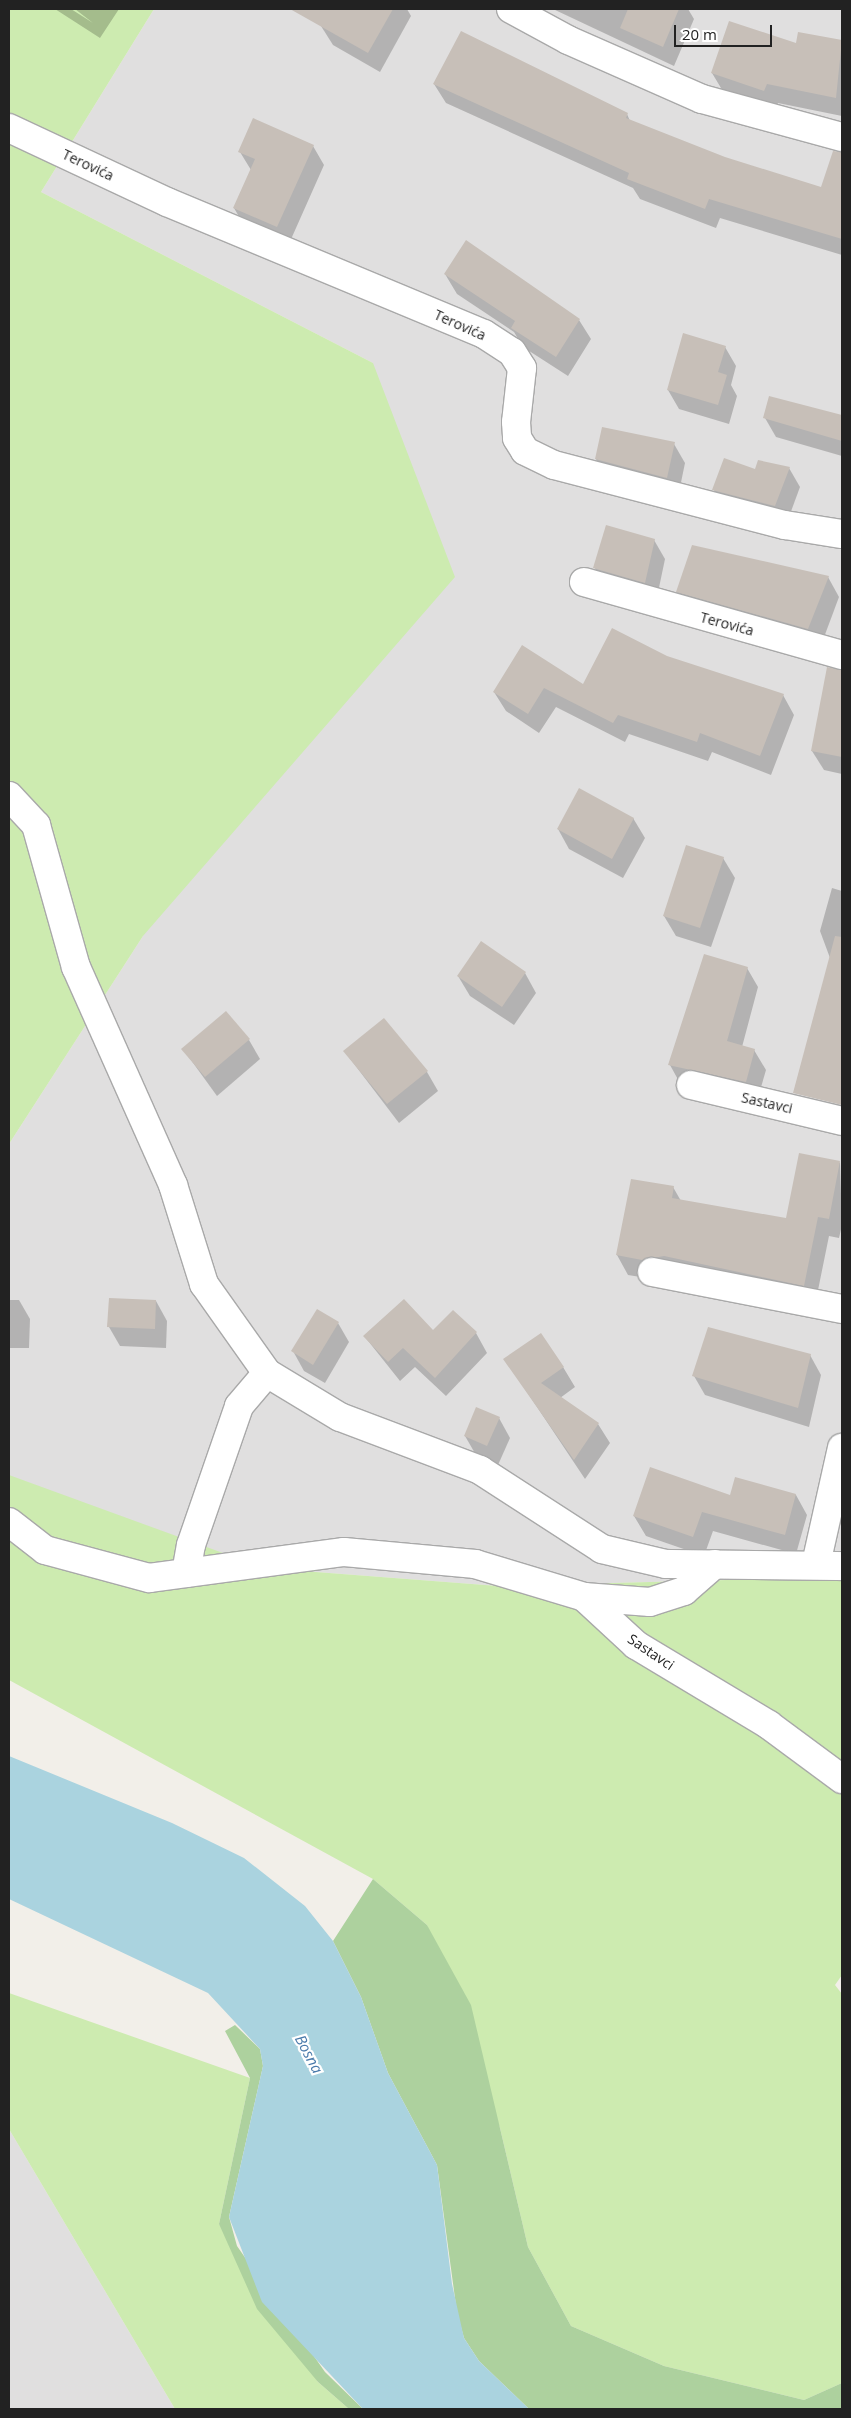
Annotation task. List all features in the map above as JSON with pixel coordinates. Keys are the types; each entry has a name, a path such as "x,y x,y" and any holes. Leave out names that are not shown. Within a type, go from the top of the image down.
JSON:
{"street":[{"path":"511,9 568,40 702,99 842,138"},
{"name":"Terovića","path":"9,128 167,202 484,334 512,352 522,368 516,422 517,438 525,451 554,465 737,513 842,534"},
{"name":"Terovića","path":"584,582 842,655"},
{"path":"9,796 36,826 76,966 172,1185 204,1284 267,1373 340,1417 480,1470 602,1549 666,1564 829,1565 842,1448"},
{"name":"Sastavci","path":"691,1085 842,1121"},
{"path":"652,1272 842,1309"},
{"path":"186,1573 192,1545 239,1406 267,1373"},
{"path":"9,1522 45,1550 149,1578 344,1552 475,1564 584,1597 650,1602 684,1591 715,1564"},
{"name":"Sastavci","path":"584,1597 636,1645 769,1725 842,1779"}],"shaded area":[{"path":"154,9 842,9 842,1577 498,1586 264,1568 9,1478 9,1144 143,936 373,363 41,192"},
{"path":"9,2129 175,2409 9,2409"}],"green space":[{"path":"9,9 154,9 41,192 373,363 455,577 143,936 9,1144"},
{"path":"9,1475 264,1568 498,1586 842,1577 842,1975 835,1985 842,1994 842,2383 804,2400 664,2366 571,2326 528,2247 500,2128 427,1925 373,1879 9,1680"},
{"path":"373,1879 427,1925 471,2005 528,2247 571,2326 664,2366 804,2400 842,2383 842,2409 529,2409 479,2361 464,2338 457,2313 437,2165 388,2073 361,1997 333,1941"},
{"path":"9,1993 250,2078 219,2224 318,2382 349,2409 175,2409 9,2129"},
{"path":"235,2025 260,2049 263,2066 229,2217 237,2246 325,2372 363,2409 349,2409 318,2382 257,2309 219,2224 250,2078 225,2031"}],"water":[{"name":"Bosna","path":"9,1756 172,1823 244,1858 305,1906 333,1941 361,1997 388,2073 437,2165 452,2284 464,2338 479,2361 529,2409 363,2409 262,2302 229,2217 263,2066 260,2049 208,1993 9,1899"}],"building":[{"path":"290,9 393,9 368,53"},
{"path":"628,9 679,9 663,47 620,28"},
{"path":"729,21 796,43 798,32 842,40 836,98 767,84 764,91 711,73"},
{"path":"461,31 628,113 626,118 725,157 821,187 833,151 842,152 842,239 709,199 705,209 627,179 629,173 433,84"},
{"path":"253,118 314,145 277,227 233,208 255,159 238,152"},
{"path":"466,240 580,319 556,357 511,328 515,321 444,274"},
{"path":"683,333 726,346 718,372 727,375 718,405 667,390"},
{"path":"769,396 842,415 842,441 763,418"},
{"path":"602,427 675,442 667,478 595,459"},
{"path":"724,458 755,469 758,460 790,467 775,506 712,490"},
{"path":"606,525 655,539 645,583 593,568"},
{"path":"692,545 829,576 808,629 676,592"},
{"path":"612,628 667,656 784,694 760,756 700,733 697,742 618,715 613,723 544,688 528,714 493,692 522,645 583,684"},
{"path":"827,667 842,670 842,757 811,751"},
{"path":"579,788 634,818 612,859 557,829"},
{"path":"686,845 724,857 700,928 663,916"},
{"path":"835,936 842,937 842,1105 793,1093"},
{"path":"481,941 526,972 502,1007 457,976"},
{"path":"704,954 748,967 727,1041 755,1049 746,1082 668,1065"},
{"path":"226,1011 250,1039 205,1077 181,1049"},
{"path":"384,1018 428,1071 387,1104 343,1051"},
{"path":"799,1153 840,1161 829,1219 818,1217 804,1286 664,1256 642,1260 616,1255 631,1179 674,1186 672,1198 786,1218"},
{"path":"109,1298 156,1300 155,1329 107,1327"},
{"path":"404,1299 433,1330 453,1310 477,1332 435,1378 403,1348 388,1362 363,1336"},
{"path":"317,1309 339,1322 313,1365 291,1351"},
{"path":"708,1327 811,1354 798,1408 692,1376"},
{"path":"541,1333 564,1367 541,1383 599,1423 574,1460 503,1359"},
{"path":"476,1407 500,1417 487,1446 464,1436"},
{"path":"650,1467 730,1495 735,1477 796,1494 785,1535 702,1512 693,1537 633,1516"}]}
